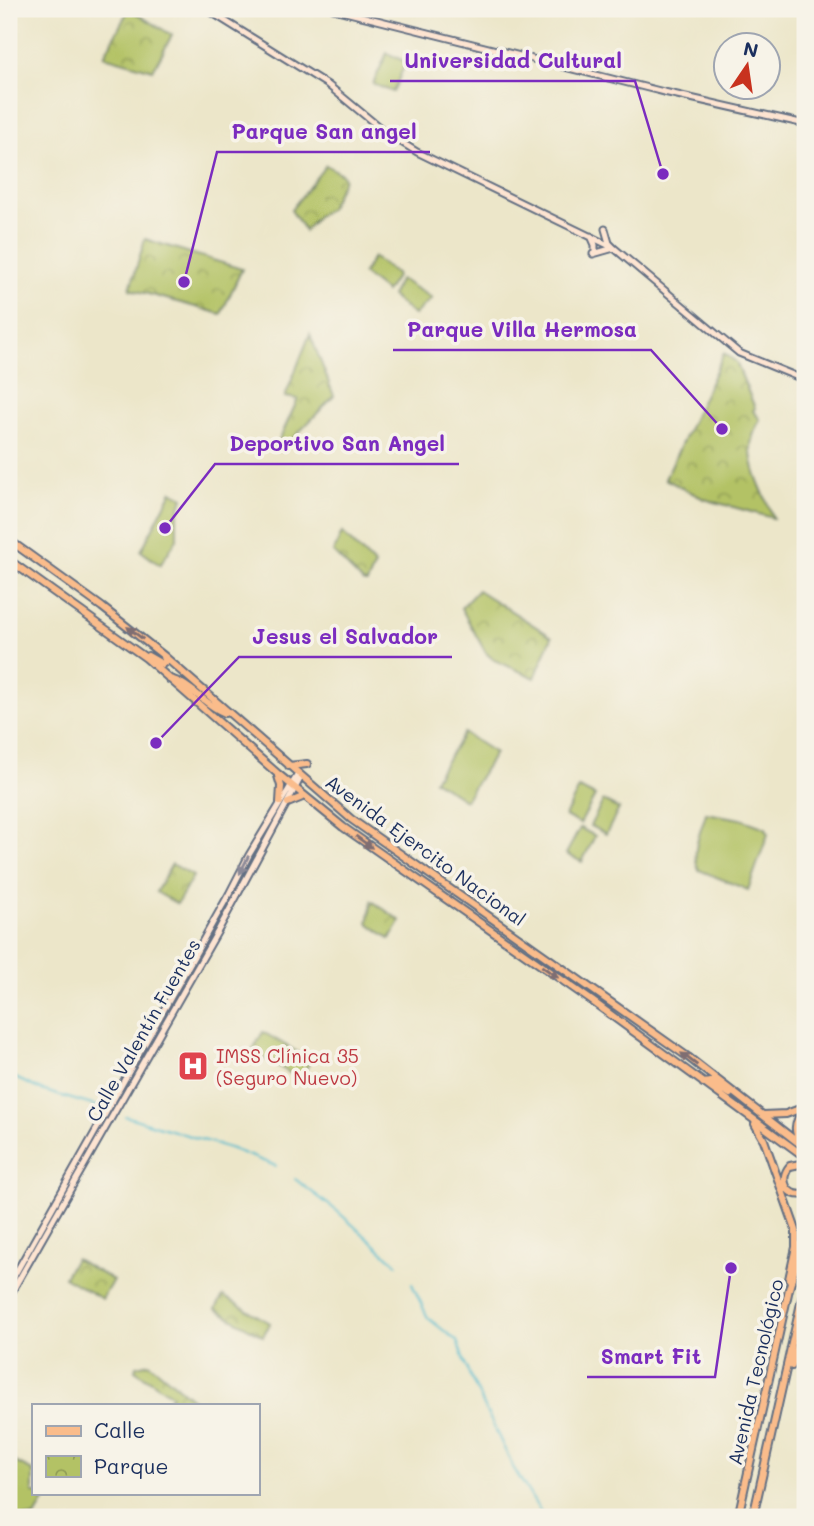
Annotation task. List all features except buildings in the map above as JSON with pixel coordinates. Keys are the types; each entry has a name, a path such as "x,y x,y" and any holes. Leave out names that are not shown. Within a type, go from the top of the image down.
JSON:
{"main road":[{"path":"206,9 328,85 385,132 417,152 614,248"},
{"path":"333,9 805,124"},
{"path":"606,229 609,243 614,248 739,353 805,380"},
{"path":"591,236 595,245 594,253 614,248"},
{"name":"Avenida Ejercito Nacional","path":"9,540 164,656 351,819 421,871 597,992 803,1147"},
{"name":"Avenida Ejercito Nacional","path":"9,560 137,652 325,813 592,1001 805,1157"},
{"path":"137,652 144,653 162,664 164,656"},
{"path":"167,678 179,681 213,708 230,714"},
{"path":"247,748 251,741 257,738"},
{"path":"289,766 307,764"},
{"path":"278,774 281,786 279,802"},
{"name":"Calle Valentín Fuentes","path":"9,1297 257,840 279,802 300,775"},
{"name":"Calle Valentín Fuentes","path":"115,1104 266,844 288,803 293,787"},
{"path":"288,803 305,796"},
{"path":"325,813 345,825 351,819"},
{"path":"257,840 266,844"},
{"path":"158,1011 166,1006"},
{"path":"704,1083 710,1082 735,1094"},
{"path":"760,1114 779,1116 805,1107"},
{"path":"803,1147 795,1127 805,1112"},
{"name":"Calle Valentín Fuentes","path":"9,1285 109,1115"},
{"path":"752,1119 764,1140 796,1230 789,1289"},
{"path":"805,1163 790,1166 784,1178 786,1188 791,1193 805,1194"},
{"name":"Avenida Tecnológico","path":"738,1517 789,1289 805,1235"},
{"name":"Avenida Tecnológico","path":"754,1517 772,1445 805,1285"},
{"path":"783,1391 798,1345 805,1336"},
{"path":"775,1354 782,1350 789,1360"},
{"path":"759,1425 763,1440 772,1445"}],"green space":[{"path":"129,9 172,35 153,70 104,56"},
{"path":"387,53 406,62 393,92 373,84"},
{"path":"326,165 343,175 344,179 329,209 317,216 305,231 291,210"},
{"path":"145,239 242,269 221,314 130,289"},
{"path":"373,257 397,275 386,292 363,274"},
{"path":"400,279 432,298 414,315 391,296"},
{"path":"310,334 334,396 281,451 276,447 298,399 285,397"},
{"path":"724,353 736,362 755,408 753,411 760,419 752,440 751,456 773,518 704,499 665,479"},
{"path":"172,491 183,498 177,517 177,539 160,565 141,551"},
{"path":"342,533 375,565 367,583 333,552"},
{"path":"478,590 552,637 535,678 494,660 486,653 461,608"},
{"path":"464,733 495,753 465,800 434,780"},
{"path":"579,788 595,796 580,824 565,816"},
{"path":"603,801 619,809 606,834 590,826"},
{"path":"706,813 741,819 766,828 768,834 748,890 699,870 696,849"},
{"path":"580,828 595,836 582,862 566,854"},
{"path":"172,864 193,876 177,904 156,892"},
{"path":"372,901 401,921 390,939 368,923"},
{"path":"263,1032 311,1060 300,1079 252,1051"},
{"path":"75,1259 113,1280 102,1299 64,1277"},
{"path":"223,1296 270,1323 263,1336 216,1309"},
{"path":"149,1363 199,1404 166,1404 172,1395 135,1370 136,1366"},
{"path":"9,1459 32,1470 32,1494 48,1494 35,1517 9,1517"}],"waterway":[{"path":"9,1075 41,1090 99,1107"},
{"path":"125,1116 229,1148 276,1166"},
{"path":"295,1179 337,1211 397,1264"},
{"path":"412,1284 428,1318 457,1341 469,1374 513,1467 543,1516"}],"place":[{"name":"Universidad Cultural","path":"663,174"},
{"name":"Parque San angel","path":"184,282"},
{"name":"Parque Villa Hermosa","path":"722,429"},
{"name":"Deportivo San Angel","path":"165,528"},
{"name":"Jesus el Salvador","path":"156,743"},
{"name":"IMSS Clínica 35 (Seguro Nuevo)","path":"193,1066"},
{"name":"Smart Fit","path":"731,1268"}]}
